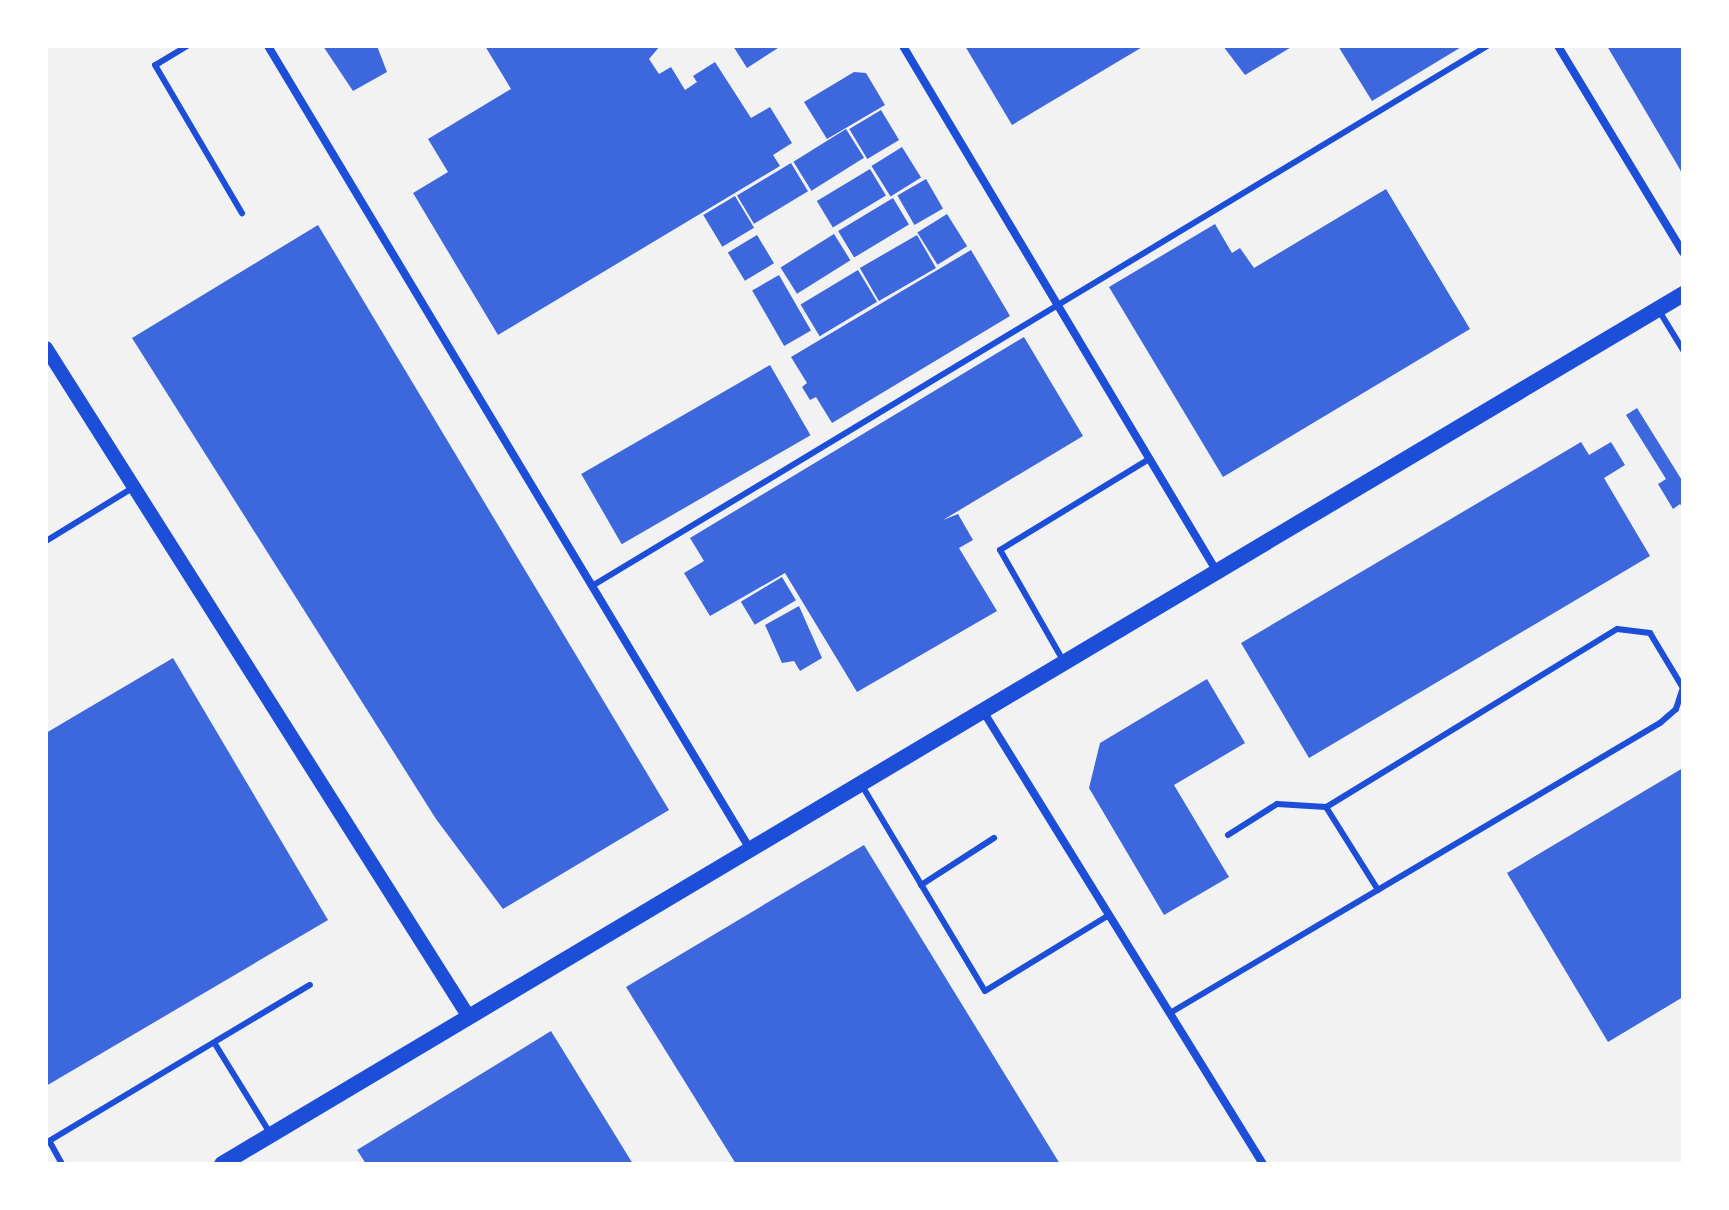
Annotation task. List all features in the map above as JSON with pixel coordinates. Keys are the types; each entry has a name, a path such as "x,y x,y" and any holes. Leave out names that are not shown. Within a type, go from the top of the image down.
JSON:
{"main road":[{"path":"222,1164 1683,294"}],"street":[{"path":"268,46 750,850"},
{"path":"903,46 1217,572"},
{"path":"1558,46 1683,252"},
{"path":"46,348 469,1017"},
{"path":"983,711 1263,1164"}],"lane":[{"path":"187,46 155,65 242,213"},
{"path":"592,586 1056,303 1487,46"},
{"path":"1658,309 1683,350"},
{"path":"1064,662 1000,550 1149,459"},
{"path":"46,541 134,487"},
{"path":"1170,1013 1676,709 1683,688 1650,633 1617,629 1326,807 1277,804 1228,835"},
{"path":"861,784 985,991 1109,915"},
{"path":"1326,807 1378,890"},
{"path":"921,885 994,838"},
{"path":"62,1164 49,1141 310,985"},
{"path":"215,1044 271,1135"}],"building":[{"path":"323,46 377,46 387,72 353,91"},
{"path":"485,46 660,46 649,59 659,74 671,67 685,90 697,82 693,76 715,62 751,118 770,107 792,143 773,155 780,166 498,335 413,193 448,172 428,139 511,89"},
{"path":"733,46 777,46 778,48 747,68"},
{"path":"965,46 1144,46 1012,125"},
{"path":"1223,46 1293,46 1245,75"},
{"path":"1338,46 1463,46 1372,101"},
{"path":"1607,46 1683,46 1683,175 1678,166"},
{"path":"854,72 866,73 885,105 827,139 804,102"},
{"path":"881,110 899,140 867,159 849,129"},
{"path":"846,129 864,158 811,191 793,162"},
{"path":"902,147 921,178 891,197 871,166"},
{"path":"791,163 808,191 754,224 737,195"},
{"path":"870,169 886,196 833,228 817,201"},
{"path":"926,179 943,208 914,225 897,196"},
{"path":"1386,189 1470,329 1223,477 1109,287 1215,224 1232,253 1240,248 1254,268"},
{"path":"735,196 754,228 722,247 703,215"},
{"path":"893,198 909,225 854,258 838,231"},
{"path":"947,214 967,246 937,265 917,233"},
{"path":"318,225 669,810 503,909 436,819 132,338"},
{"path":"834,234 850,260 797,294 781,267"},
{"path":"757,235 774,263 745,281 728,253"},
{"path":"917,235 936,268 879,301 860,268"},
{"path":"971,250 1010,316 832,423 816,397 810,400 802,387 807,383 791,357"},
{"path":"858,270 877,302 820,336 801,305"},
{"path":"779,275 811,330 784,346 752,290"},
{"path":"1024,337 1083,436 943,520 958,514 973,540 959,548 997,611 857,692 785,573 710,616 684,573 704,561 690,538"},
{"path":"770,365 810,435 622,544 581,474"},
{"path":"1637,408 1683,482 1683,509 1680,504 1673,509 1658,484 1666,479 1626,415"},
{"path":"1581,442 1589,455 1611,442 1625,465 1604,478 1650,556 1309,758 1241,643"},
{"path":"782,577 796,600 755,625 741,602"},
{"path":"799,606 822,658 800,671 794,661 782,663 765,625"},
{"path":"173,658 328,920 46,1086 46,733"},
{"path":"1207,679 1245,743 1174,785 1229,877 1164,915 1089,788 1100,743"},
{"path":"1683,768 1683,997 1608,1042 1507,873"},
{"path":"864,845 1060,1164 736,1164 626,987"},
{"path":"551,1031 633,1164 366,1164 357,1150"}]}
